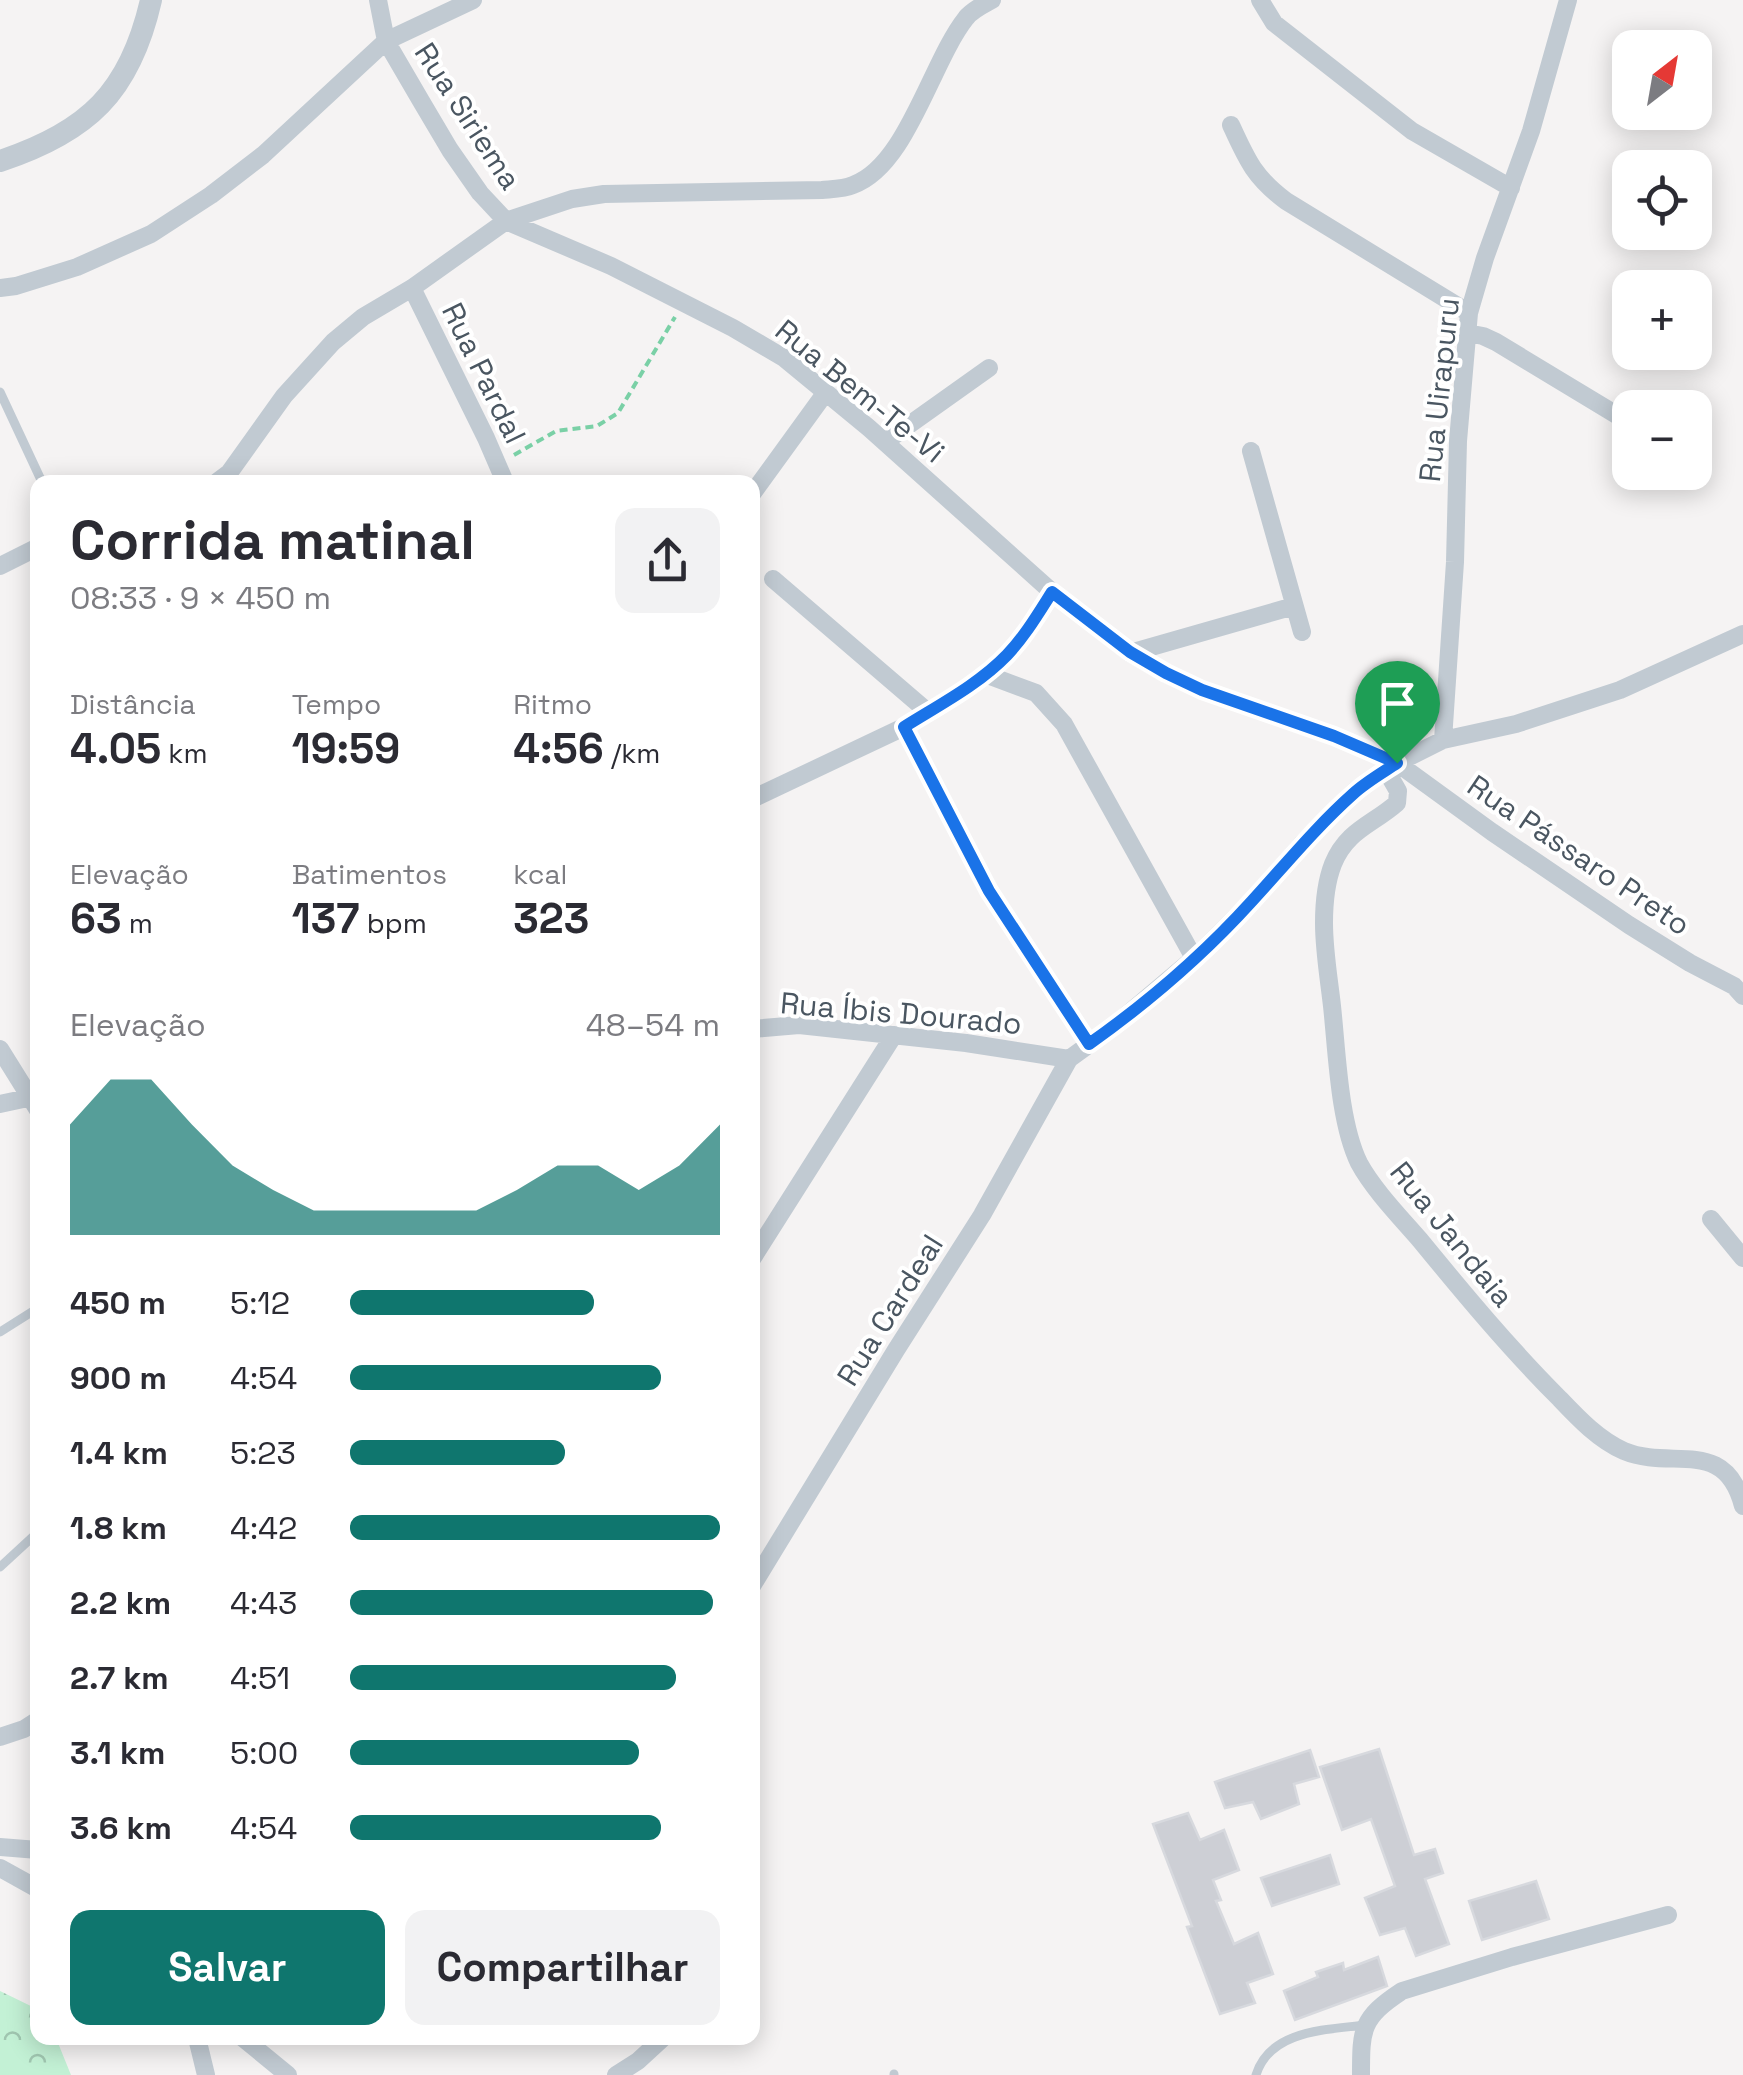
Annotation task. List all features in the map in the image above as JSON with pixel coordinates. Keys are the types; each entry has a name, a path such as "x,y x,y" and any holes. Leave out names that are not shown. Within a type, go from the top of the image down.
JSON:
{"street":[{"path":"0,162 36,149 79,126 109,97 143,34 151,0"},
{"name":"Rua Siriema","path":"378,0 386,41 450,150 480,193 506,221"},
{"path":"0,288 77,267 151,234 212,195 263,155 386,41 472,0"},
{"path":"227,475 284,396 333,342 363,317 412,288 506,221 572,199 604,194 822,190 853,185 878,171 898,144 968,15 992,0"},
{"path":"1260,0 1274,24 1412,131 1511,188"},
{"name":"Rua Uirapuru","path":"1443,740 1453,602 1458,440 1470,313 1553,59 1568,0"},
{"path":"1230,125 1251,168 1265,186 1470,313"},
{"name":"Rua Bem-Te-Vi","path":"506,221 611,266 784,358 885,442 1052,592 1130,652 1202,690 1334,736 1392,767"},
{"name":"Rua Pardal","path":"412,288 501,474"},
{"path":"1468,333 1496,342 1612,412"},
{"path":"885,442 989,368"},
{"path":"760,483 826,392"},
{"path":"1251,451 1302,632"},
{"path":"0,566 30,551"},
{"path":"773,579 928,712"},
{"path":"760,795 904,727 972,684 1006,656 1052,592"},
{"path":"1130,652 1294,606"},
{"path":"1069,1059 1194,958 1355,791 1392,767 1443,740 1516,724 1620,690 1743,634"},
{"path":"985,674 1036,692 1064,724 1194,958"},
{"path":"904,727 989,891 1089,1044"},
{"name":"Rua Pássaro Preto","path":"1392,767 1629,924 1740,991"},
{"name":"Rua Jandaia","path":"1392,767 1397,803 1356,830 1341,848 1326,890 1324,925 1340,1074 1346,1123 1359,1162 1481,1314 1591,1430 1624,1451 1653,1458 1701,1459 1723,1470 1739,1490 1743,1506"},
{"name":"Rua Íbis Dourado","path":"760,1028 799,1025 966,1043 1069,1059"},
{"path":"760,1246 894,1035"},
{"path":"0,1049 30,1094"},
{"name":"Rua Cardeal","path":"760,1573 982,1215 1069,1059"},
{"path":"0,1104 30,1101"},
{"path":"1711,1219 1743,1258"},
{"path":"0,1737 30,1725"},
{"path":"0,1847 30,1849"},
{"path":"0,1868 30,1885"},
{"path":"1361,2075 1365,2025 1402,1991 1512,1956 1668,1915"},
{"path":"199,2045 206,2075"},
{"path":"252,2045 288,2075"},
{"path":"616,2075 655,2045"}],"lane":[{"path":"0,392 39,475"},
{"path":"0,1332 30,1313"},
{"path":"0,1568 30,1540"},
{"path":"1256,2075 1266,2054 1292,2037 1365,2025"}],"path":[{"path":"501,474 556,430 598,426 618,413 684,303"}],"green space":[{"path":"0,1991 30,2006 30,2045 59,2045 71,2075 0,2075"}],"building":[{"path":"1379,1749 1414,1855 1435,1849 1443,1873 1425,1879 1449,1944 1416,1956 1405,1928 1380,1935 1365,1898 1395,1886 1371,1819 1342,1830 1320,1767"},
{"path":"1310,1750 1319,1777 1294,1784 1299,1804 1261,1819 1253,1802 1225,1808 1215,1782"},
{"path":"1188,1813 1200,1840 1224,1830 1239,1870 1213,1880 1221,1900 1216,1901 1234,1944 1258,1933 1273,1974 1247,1983 1255,2003 1220,2014 1153,1824"},
{"path":"1330,1855 1339,1884 1272,1906 1261,1878"},
{"path":"1536,1881 1549,1919 1482,1940 1469,1901"},
{"path":"1378,1957 1387,1986 1295,2020 1284,1991 1318,1977 1316,1972 1343,1963 1344,1970"}],"route":[{"path":"1052,592 1130,652 1166,673 1397,763 1355,791 1200,953 1089,1044 989,891 904,727 972,684 1006,656 1052,592"}]}
